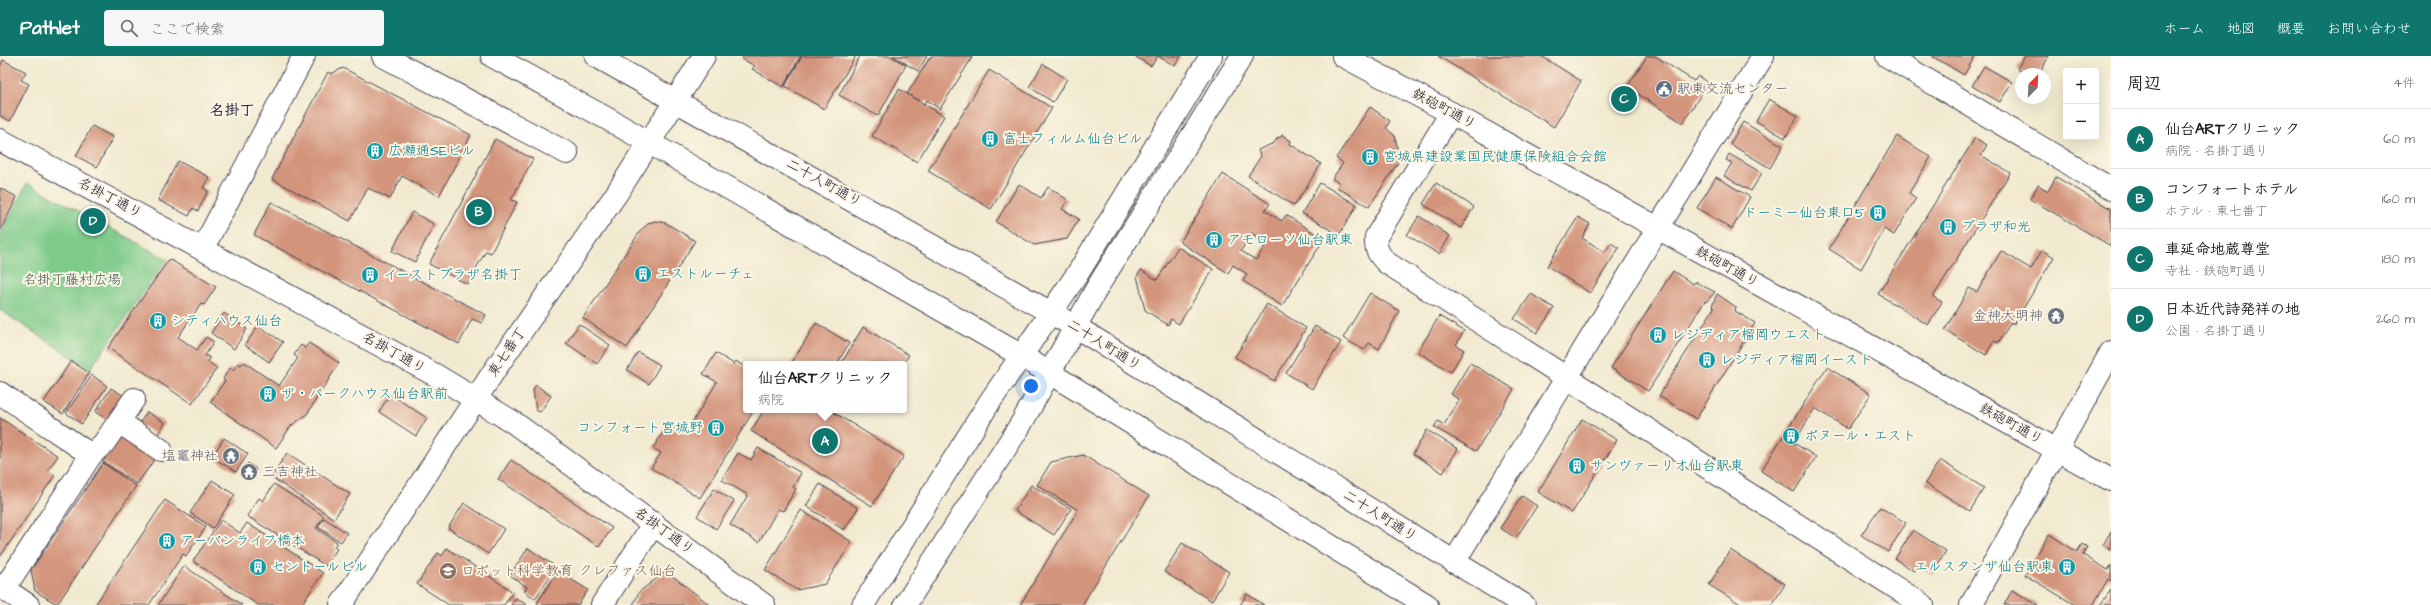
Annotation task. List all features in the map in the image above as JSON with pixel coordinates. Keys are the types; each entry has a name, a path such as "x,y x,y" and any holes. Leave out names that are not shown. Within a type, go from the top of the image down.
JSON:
{"street":[{"path":"203,248 304,56"},
{"path":"383,56 567,153"},
{"path":"492,56 650,142 1050,372 1427,605"},
{"name":"二十人町通り","path":"596,56 1051,312 1524,605"},
{"name":"東七番丁","path":"341,605 475,399 650,142 704,56"},
{"path":"863,605 989,403 1078,273 1211,56"},
{"path":"905,605 1021,424 1098,286 1242,56"},
{"name":"鉄砲町通り","path":"1343,56 1452,113 2111,480"},
{"path":"1454,562 1763,56"},
{"path":"1887,56 2111,189"},
{"path":"1452,113 1376,237 1375,245 1378,254 1387,263 1923,605"},
{"name":"名掛丁通り","path":"0,140 203,248 437,376 513,422 764,605"},
{"path":"1971,605 2111,352"},
{"path":"0,394 91,455"},
{"path":"28,605 2,587 91,455 104,443 134,399"},
{"path":"119,422 161,450"},
{"path":"602,605 654,524"}],"green space":[{"name":"名掛丁藤村広場","path":"27,183 167,259 90,369 0,310 0,234"}],"building":[{"path":"744,56 801,56 783,87 752,69 755,66 742,59"},
{"path":"802,56 856,56 824,109 785,86"},
{"path":"860,56 890,56 906,65 878,116 839,95"},
{"path":"893,56 927,56 918,71"},
{"path":"931,56 973,56 940,109 927,100 924,104 907,94"},
{"path":"1134,56 1158,56 1151,66"},
{"path":"1158,56 1181,56 1175,66"},
{"path":"1438,56 1541,56 1581,81 1554,127"},
{"path":"1647,56 1655,56 1694,81 1698,76 1708,83 1683,123 1627,87"},
{"path":"1932,56 1975,56 1964,75"},
{"path":"2025,56 2049,56 2042,68 2018,68"},
{"path":"3,60 26,72 21,80 29,84 10,121 0,116 0,67"},
{"path":"1043,64 1067,79 1053,102 1029,87"},
{"path":"1984,66 2012,82 2000,102 1972,86"},
{"name":"広瀬通SEビル","path":"343,68 471,135 439,196 402,176 390,199 368,188 350,221 272,179 328,72 331,74"},
{"name":"富士フィルム仙台ビル","path":"989,70 1052,108 991,209 928,171"},
{"path":"899,89 944,116 917,162 872,136"},
{"path":"1622,93 1630,98 1625,106 1617,100"},
{"path":"1769,99 1798,116 1785,138 1756,121"},
{"name":"宮城県建設業国民健康保険組合会館","path":"1370,107 1390,121 1386,128 1395,136 1398,152 1403,155 1369,207 1337,187 1340,183 1332,179 1343,163 1336,158"},
{"path":"1743,122 1783,146 1770,168 1730,144"},
{"path":"92,126 113,137 97,167 76,156"},
{"path":"1282,135 1291,141 1290,144 1321,164 1294,206 1248,176 1261,156 1258,150 1274,143 1278,137 1280,138"},
{"name":"ドーミー仙台東口5","path":"1897,136 1931,157 1909,193 1916,198 1894,235 1884,229 1861,269 1829,249"},
{"name":"プラザ和光","path":"1975,138 1987,145 1981,155 2010,173 1933,297 1942,302 1928,325 1878,294"},
{"path":"495,139 533,159 511,200 517,202 491,253 486,251 467,284 429,264"},
{"path":"1729,154 1762,173 1751,191 1724,176 1732,163 1726,160"},
{"path":"178,161 209,177 203,188 208,191 198,211 193,208 189,216 158,200"},
{"name":"アモローソ仙台駅東","path":"1223,174 1270,204 1265,210 1282,221 1286,215 1324,239 1282,306 1243,281 1247,274 1233,265 1228,273 1180,242","holes":["1251,233 1267,243 1256,260 1241,251"]},
{"path":"1716,177 1750,197 1732,229 1697,208"},
{"path":"2056,177 2111,209 2111,246 2030,199 2038,185 2048,191"},
{"path":"1320,183 1357,205 1339,235 1302,213"},
{"path":"1436,183 1474,207 1461,228 1423,204"},
{"path":"1019,184 1041,198 1048,187 1068,200 1062,209 1079,219 1067,239 1034,245 996,222"},
{"path":"0,188 17,197 0,231"},
{"name":"イーストプラザ名掛丁","path":"271,202 486,315 482,323 472,319 459,344 254,235"},
{"path":"412,212 434,224 415,262 392,251"},
{"path":"1419,216 1450,236 1439,254 1407,235"},
{"path":"1578,217 1590,224 1582,238 1605,252 1611,243 1619,248 1590,293 1547,266"},
{"name":"エストルーチェ","path":"655,221 666,223 695,241 627,348 583,318 641,230 649,223"},
{"path":"1178,247 1213,269 1179,324 1171,319 1168,325 1145,310 1137,276 1141,270 1157,280"},
{"path":"2042,250 2054,257 2014,324 2011,322 1998,343 1994,341 1986,355 1945,330 1969,288 1977,292 2001,251 2031,269"},
{"name":"シティハウス仙台","path":"169,259 216,287 204,305 201,304 178,337 197,350 206,337 214,342 205,355 210,358 208,362 217,368 192,404 108,348"},
{"name":"レジディア榴岡ウエスト","path":"1673,271 1693,284 1695,282 1715,292 1706,302 1705,301 1648,391 1611,368"},
{"path":"1370,293 1399,311 1379,349 1369,343 1364,350 1343,338"},
{"path":"1531,294 1554,308 1537,333 1514,319"},
{"name":"レジディア榴岡イースト","path":"1717,294 1736,307 1735,311 1755,323 1696,419 1659,396 1714,308 1712,306"},
{"path":"1267,304 1306,328 1274,381 1235,357"},
{"path":"224,313 247,329 234,349 211,333"},
{"path":"1439,316 1464,331 1456,345 1464,350 1451,372 1418,352"},
{"path":"816,323 849,343 839,361 793,361"},
{"path":"579,324 610,345 597,364 566,343"},
{"path":"258,326 283,342 269,362 245,345"},
{"path":"1315,326 1341,342 1312,389 1286,373"},
{"path":"863,327 909,355 905,361 843,361"},
{"name":"ザ・パークハウス仙台駅前","path":"309,343 339,363 307,414 291,426 276,448 210,402 225,381 223,379 230,368 233,370 238,363 241,365 244,362 279,386 298,358 294,355 301,345 305,348"},
{"path":"638,352 660,365 649,384 627,370"},
{"name":"コンフォート宮城野","path":"716,353 734,364 736,361 743,366 743,413 752,413 700,498 651,468 661,453 653,448 669,423 686,433 717,382 703,374"},
{"path":"71,361 89,373 63,414 44,402"},
{"path":"1470,363 1514,389 1476,451 1434,427 1438,421 1444,425 1459,400 1451,394"},
{"name":"ボヌール・エスト","path":"1827,367 1871,394 1848,429 1815,408 1794,443 1816,457 1794,492 1761,471"},
{"path":"92,375 107,386 82,424 66,413"},
{"path":"536,385 551,396 540,412 536,410 533,390"},
{"path":"111,388 126,397 110,421 95,412"},
{"path":"390,394 427,418 416,436 379,412"},
{"path":"147,412 165,423 157,435 139,424"},
{"path":"762,413 835,413 904,456 872,506 751,431"},
{"path":"0,418 58,456 48,470 55,475 0,557"},
{"name":"サンヴァーリオ仙台駅東","path":"1582,419 1617,440 1572,513 1538,492"},
{"path":"1427,430 1458,449 1443,473 1413,454"},
{"path":"129,437 157,456 137,484 103,462 117,440"},
{"path":"224,438 248,454 236,472 212,457"},
{"path":"758,448 801,473 793,487 796,489 783,511 778,509 759,542 730,525 748,495 722,480 738,453 751,460"},
{"path":"287,453 350,494 334,519 271,477"},
{"path":"1083,455 1149,496 1082,605 1020,605 1078,510 1037,485 1051,462"},
{"path":"511,460 612,528 599,547 498,479"},
{"path":"1940,460 1984,488 1970,511 1925,483"},
{"path":"103,463 136,486 58,603 55,603 35,591 31,570"},
{"path":"248,463 256,469 249,480 241,474"},
{"path":"212,480 235,495 213,528 190,513"},
{"path":"274,484 324,516 316,528 337,542 334,547 337,549 326,566 247,516 259,498 263,501"},
{"path":"820,484 858,508 844,530 806,506"},
{"path":"1031,485 1071,509 1054,535 1015,511"},
{"path":"714,489 734,501 716,529 697,516"},
{"path":"1522,496 1537,506 1516,538 1500,528"},
{"name":"アーバンライフ橋本","path":"165,500 206,527 186,556 183,554 149,605 95,605"},
{"path":"464,503 504,529 488,554 448,528"},
{"path":"1880,507 1906,523 1888,552 1861,535"},
{"path":"801,510 852,542 825,584 797,590 765,570"},
{"path":"324,518 347,533 341,542 318,527"},
{"name":"セントールビル","path":"221,520 240,533 247,523 323,573 301,605 258,605 193,561"},
{"path":"1913,530 1946,551 1932,574 1917,565 1914,571 1895,559"},
{"path":"2111,531 2111,550 2103,545"},
{"name":"エルスタンザ仙台駅東","path":"2049,534 2077,552 2082,544 2087,547 2083,555 2108,570 2111,565 2111,581 2108,579 2093,605 2075,605 2025,575"},
{"path":"1182,543 1229,572 1212,601 1164,572"},
{"path":"447,548 513,592 504,605 449,605 417,584 438,553 442,556"},
{"path":"528,548 556,567 535,599 524,591 527,587 510,575"},
{"path":"1730,550 1785,584 1772,605 1742,605 1709,585"},
{"path":"184,566 242,605 158,605"},
{"path":"558,571 588,590 578,605 540,605 537,603"},
{"path":"666,571 710,605 633,605 639,592"},
{"path":"2012,590 2038,605 2004,605"},
{"path":"2111,590 2111,605 2100,605"},
{"path":"1247,594 1264,605 1240,605"},
{"path":"516,598 527,605 511,605"}],"place":[{"name":"駅東交流センター","path":"1664,89"},
{"name":"車延命地蔵尊堂","path":"1624,99"},
{"name":"富士フィルム仙台ビル","path":"990,139"},
{"name":"広瀬通SEビル","path":"375,151"},
{"name":"宮城県建設業国民健康保険組合会館","path":"1370,157"},
{"name":"コンフォートホテル","path":"479,212"},
{"name":"ドーミー仙台東口5","path":"1878,213"},
{"name":"日本近代詩発祥の地","path":"93,221"},
{"name":"プラザ和光","path":"1948,227"},
{"name":"アモローソ仙台駅東","path":"1214,240"},
{"name":"エストルーチェ","path":"643,274"},
{"name":"イーストプラザ名掛丁","path":"370,275"},
{"name":"金神大明神","path":"2056,316"},
{"name":"シティハウス仙台","path":"158,321"},
{"name":"レジディア榴岡ウエスト","path":"1658,335"},
{"name":"レジディア榴岡イースト","path":"1707,360"},
{"name":"ザ・パークハウス仙台駅前","path":"268,394"},
{"name":"コンフォート宮城野","path":"716,428"},
{"name":"ボヌール・エスト","path":"1791,436"},
{"name":"仙台ARTクリニック","path":"825,441"},
{"name":"塩竃神社","path":"231,456"},
{"name":"サンヴァーリオ仙台駅東","path":"1577,466"},
{"name":"三吉神社","path":"249,472"},
{"name":"アーバンライフ橋本","path":"167,541"},
{"name":"セントールビル","path":"258,567"},
{"name":"エルスタンザ仙台駅東","path":"2067,567"},
{"name":"ロボット科学教育 クレファス仙台","path":"448,571"}],"district":[{"name":"名掛丁","path":"232,110"}]}
